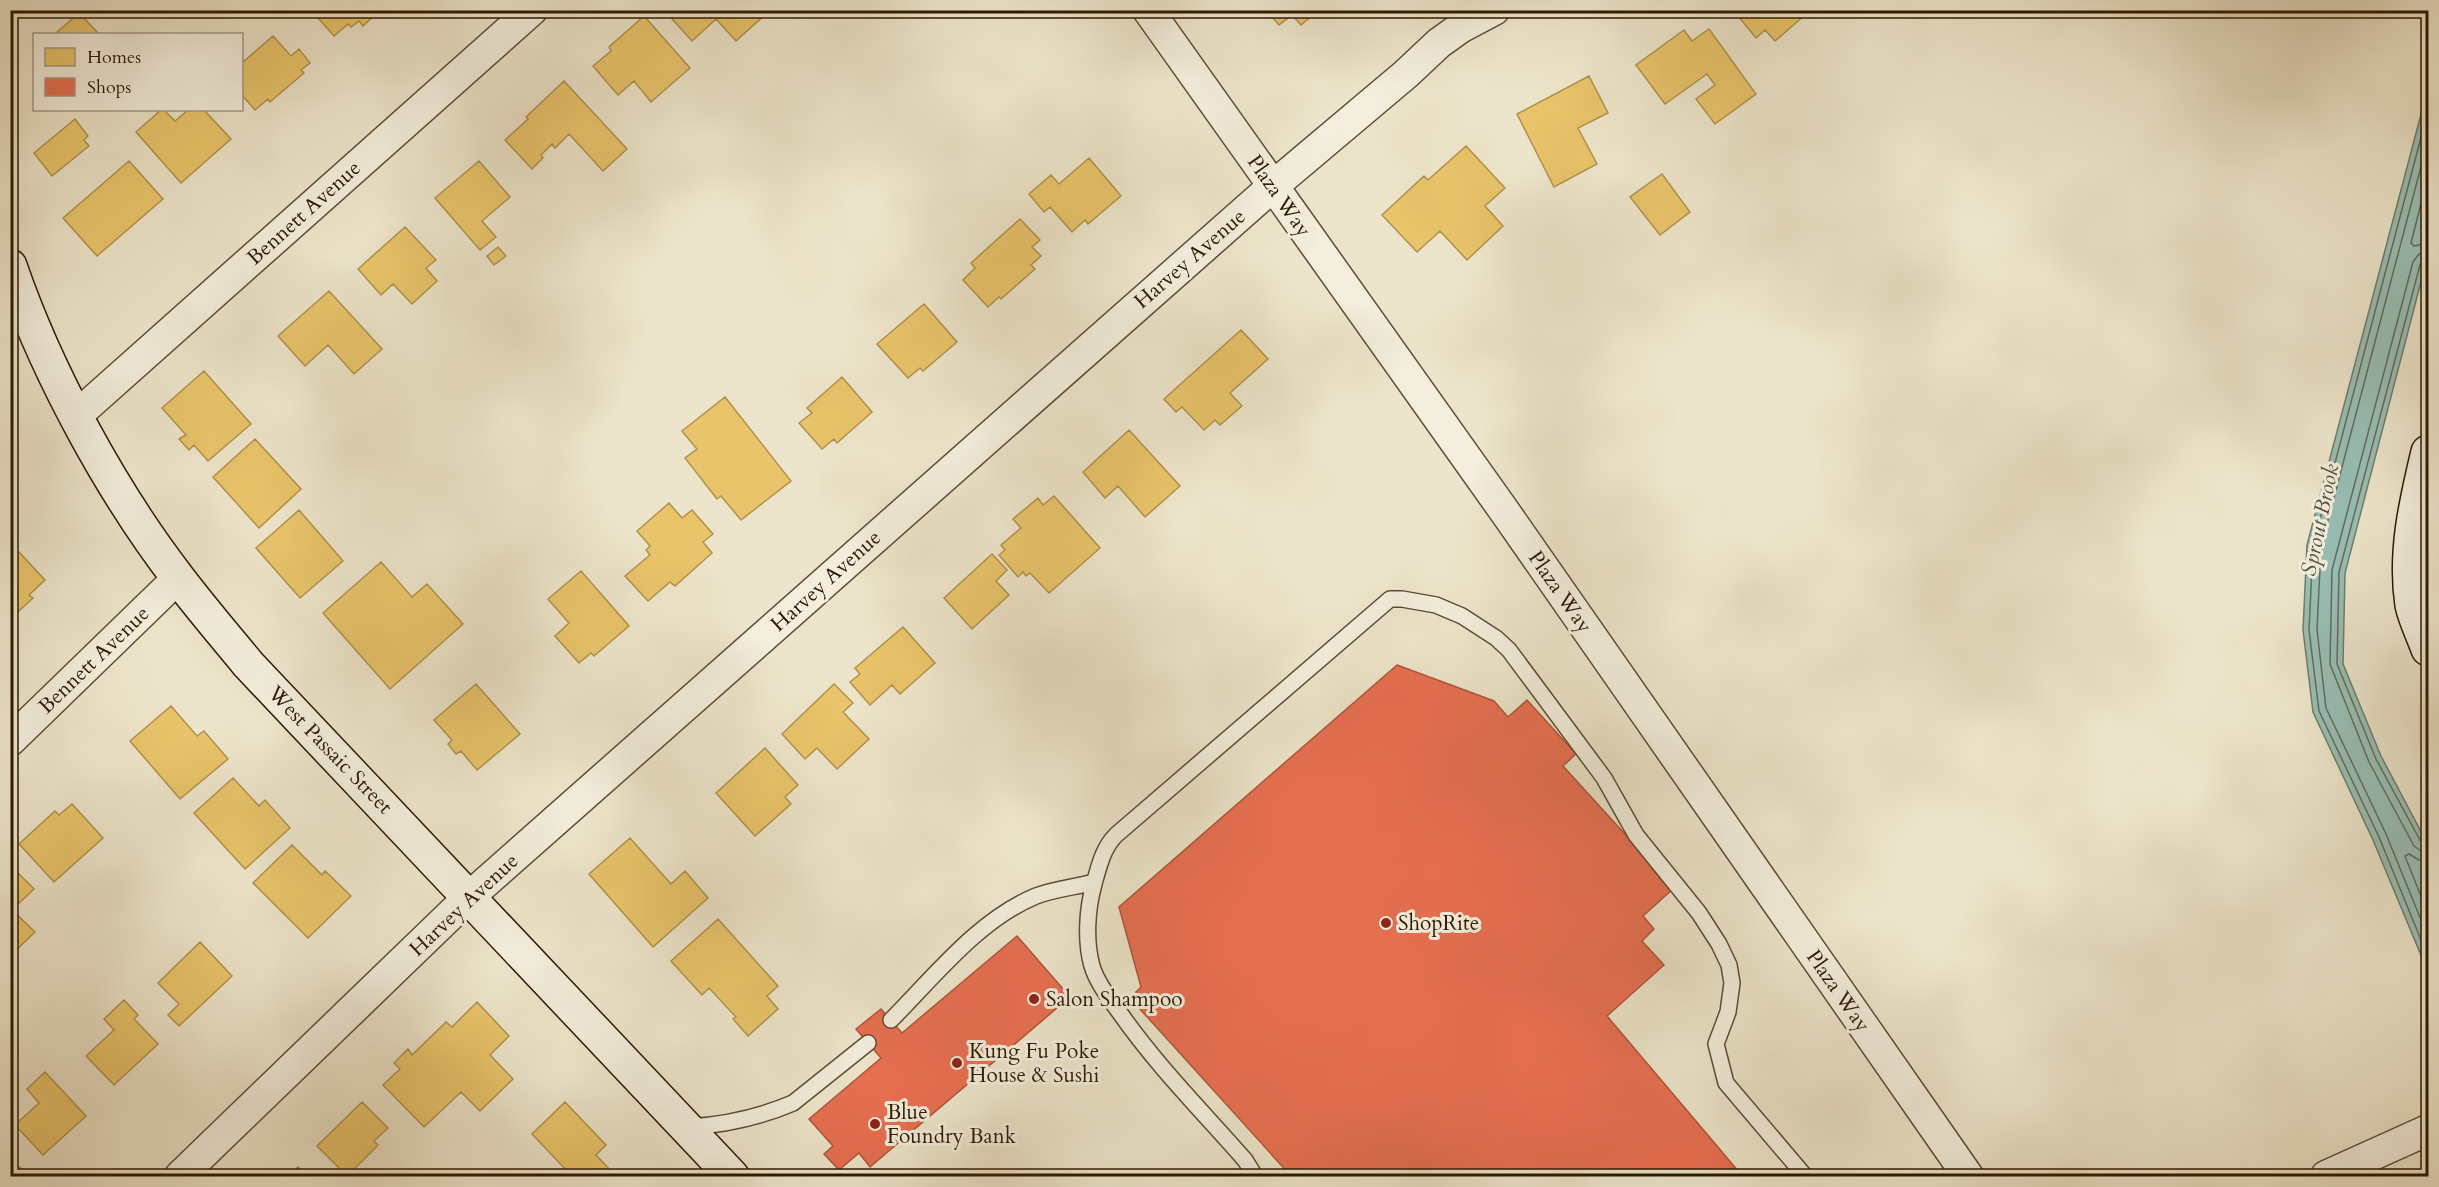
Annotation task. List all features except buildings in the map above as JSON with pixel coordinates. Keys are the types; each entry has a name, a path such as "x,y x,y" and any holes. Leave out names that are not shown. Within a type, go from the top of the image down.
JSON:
{"main road":[{"name":"West Passaic Street","path":"10,266 59,383 76,416 132,513 178,578 248,664 685,1127 733,1174"},
{"path":"2428,452 2412,525 2409,571 2413,607 2428,649"}],"street":[{"name":"Bennett Avenue","path":"76,416 532,10"},
{"name":"Plaza Way","path":"1148,10 1505,512 1968,1176"},
{"name":"Harvey Avenue","path":"180,1176 470,897 1272,187 1406,74 1439,42 1491,11"},
{"name":"Bennett Avenue","path":"10,741 178,578"},
{"path":"2326,1176 2428,1130"}],"lane":[{"path":"1254,1176 1245,1160 1136,1036 1107,995 1092,967 1089,943 1088,919 1094,882 1109,843 1116,835 1390,599 1436,605 1482,627 1509,650 1604,778 1636,835 1699,913 1719,944 1729,965 1732,983 1728,1012 1716,1044 1726,1083 1805,1176"},
{"path":"891,1020 975,936 1008,912 1037,896 1094,882"},
{"path":"685,1127 714,1126 793,1103 868,1043"}],"water":[{"name":"Sprout Brook","path":"2428,88 2428,255 2345,573 2343,664 2381,756 2428,845 2428,972 2373,840 2313,712 2303,630 2307,545"}],"place":[{"name":"ShopRite","path":"1386,923"},
{"name":"Salon Shampoo","path":"1034,999"},
{"name":"Kung Fu Poke House & Sushi","path":"957,1063"},
{"name":"Blue Foundry Bank","path":"875,1124"}]}
